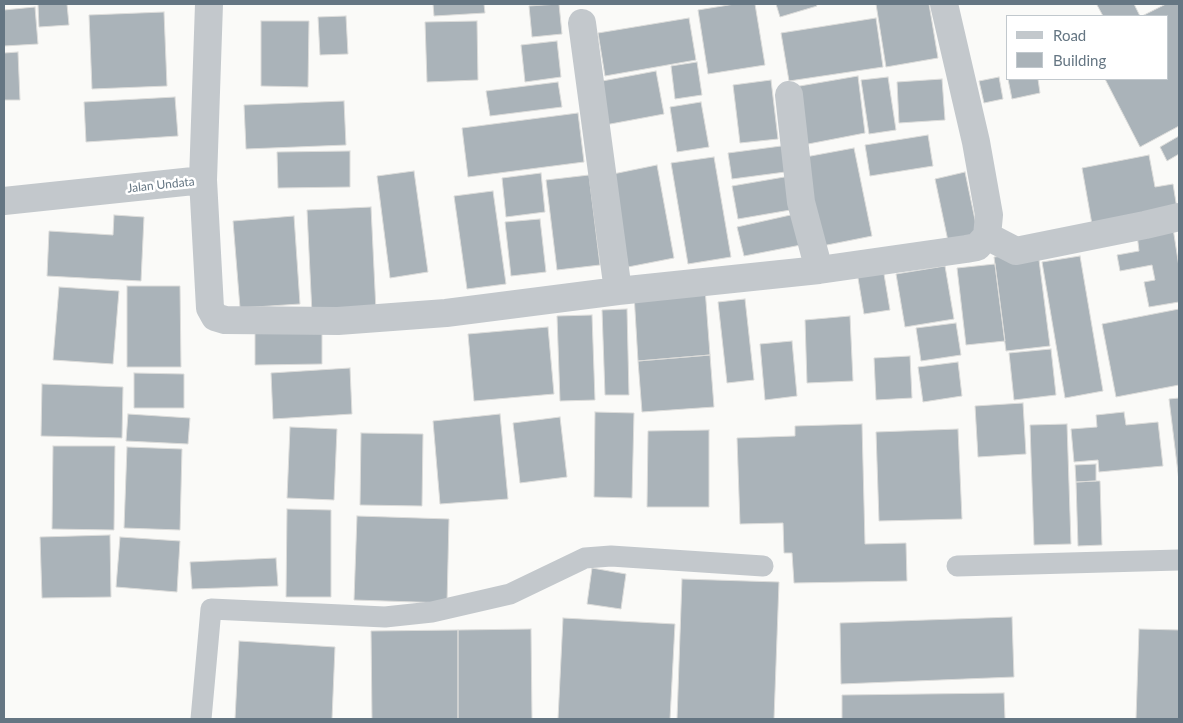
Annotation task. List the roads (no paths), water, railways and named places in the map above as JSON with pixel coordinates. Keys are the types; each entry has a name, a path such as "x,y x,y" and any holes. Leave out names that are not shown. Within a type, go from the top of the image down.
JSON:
{"street":[{"name":"Jalan Undata","path":"4,201 203,180 209,4"},
{"path":"203,180 210,308 215,317 225,320 338,321 426,314 819,270 966,249 978,246 987,236 989,215 976,142 944,4"},
{"path":"582,23 618,291"},
{"path":"789,95 801,202 819,270"},
{"path":"987,236 1016,251 1179,217"}],"lane":[{"path":"201,719 211,609 385,617 432,612 510,594 584,558 611,556 763,566"},
{"path":"957,566 1179,560"}]}
